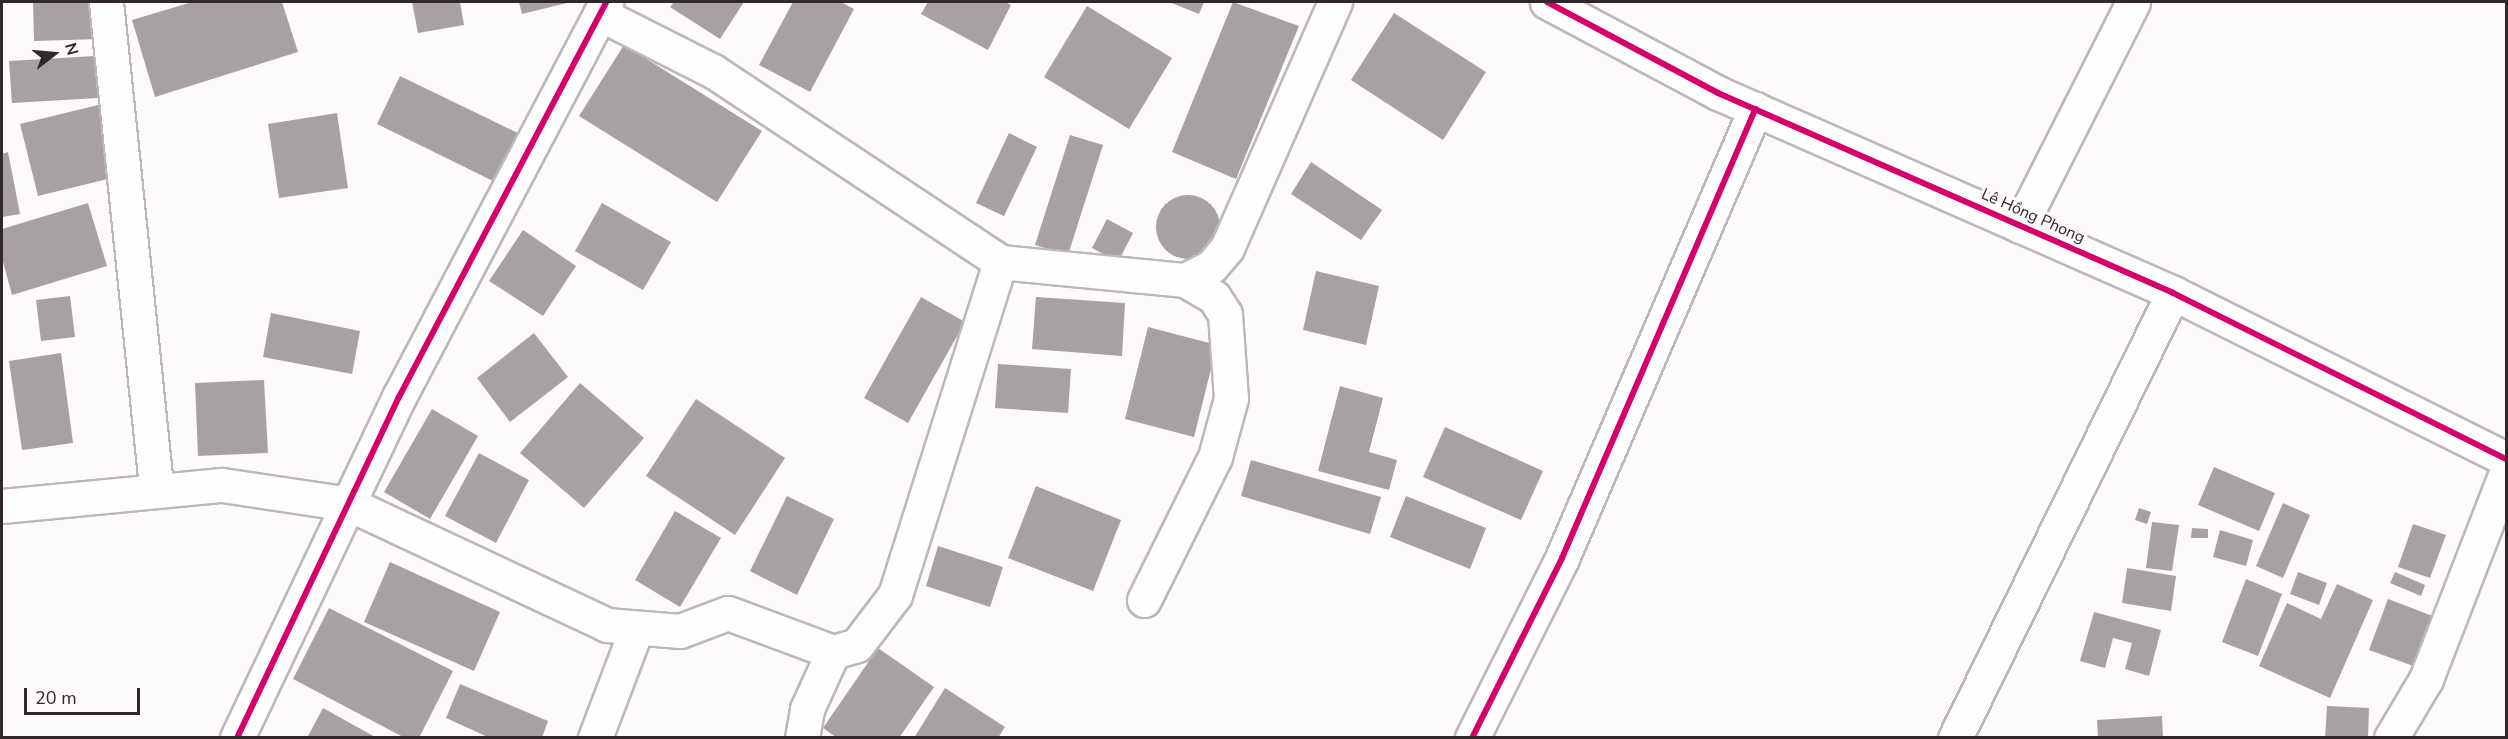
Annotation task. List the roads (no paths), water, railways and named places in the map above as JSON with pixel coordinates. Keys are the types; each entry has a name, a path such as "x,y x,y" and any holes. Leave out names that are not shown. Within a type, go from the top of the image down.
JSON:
{"street":[{"path":"106,2 156,489"},
{"path":"1185,280 1211,267 1227,248 1335,2"},
{"name":"Lê Hồng Phong","path":"1547,2 1755,108 2173,293 2506,459"},
{"path":"2020,226 2133,2"},
{"path":"237,738 399,398 603,8 713,71 1000,262 1185,280 1214,297 1225,314 1231,398 1215,457 1144,600"},
{"path":"1472,738 1566,547 1755,108"},
{"path":"2,506 156,489 222,485 349,504 607,625 636,630 680,632 728,613 833,652 857,645 895,595 1000,262"},
{"path":"1955,738 2173,293"},
{"path":"2391,738 2426,679 2506,473"},
{"path":"595,738 636,630"},
{"path":"802,738 807,709 833,652"}]}
